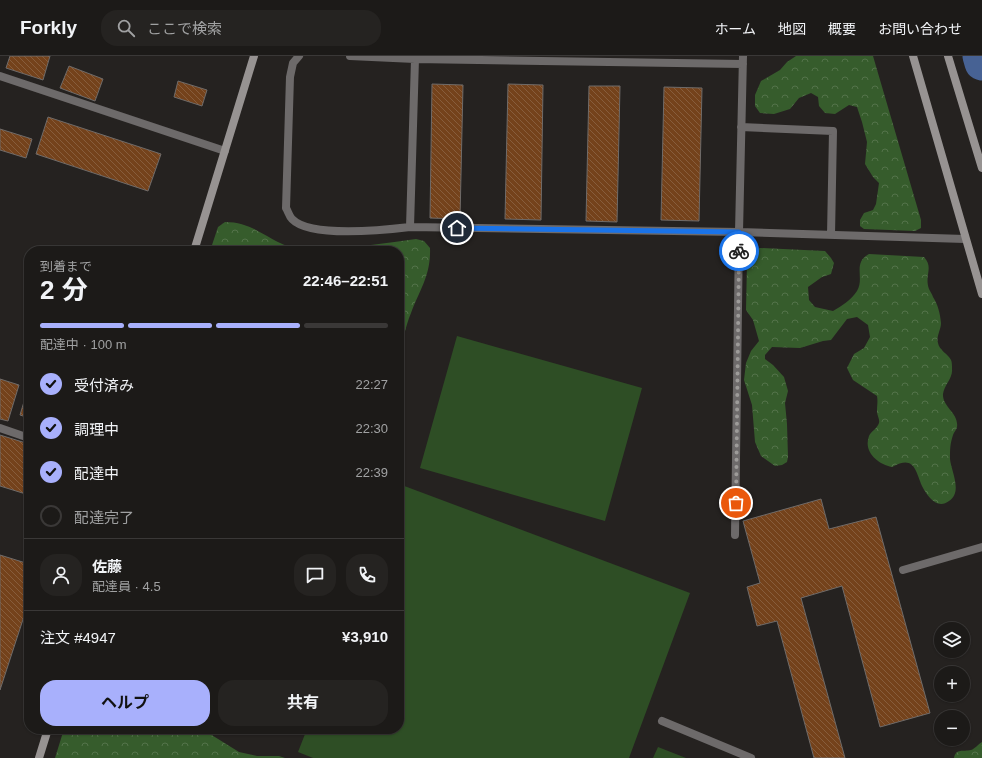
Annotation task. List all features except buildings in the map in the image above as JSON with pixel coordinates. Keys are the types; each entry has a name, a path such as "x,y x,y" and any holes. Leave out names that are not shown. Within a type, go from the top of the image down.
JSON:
{"street":[{"path":"196,246 254,56"},
{"path":"299,56 293,63 290,77 286,208 292,219 304,226 357,231 383,231 410,227 739,232 965,239"},
{"path":"350,56 415,59 743,60 735,535"},
{"path":"912,56 982,294"},
{"path":"948,56 982,168"},
{"path":"410,227 415,59"},
{"path":"0,76 225,151"},
{"path":"741,128 833,131 831,235"},
{"path":"0,428 24,436"},
{"path":"903,570 982,548"},
{"path":"662,721 751,758"},
{"path":"39,758 46,734"}],"green space":[{"path":"796,56 873,56 921,220 921,228 915,231 864,229 860,226 860,220 864,213 873,210 876,204 879,183 873,177 865,164 867,142 857,107 849,105 835,114 825,113 819,106 818,97 811,93 799,98 790,109 774,114 760,113 755,106 755,95 761,81 780,70 787,62"},
{"path":"225,222 244,225 253,228 287,246 212,246 218,227"},
{"path":"416,239 424,241 430,248 427,274 404,337 404,246 362,246"},
{"path":"760,248 825,251 834,263 831,274 822,277 808,287 809,300 815,307 833,311 852,297 857,291 860,281 861,262 869,254 924,257 927,261 929,268 929,289 936,303 941,323 938,343 940,348 950,358 952,363 952,372 943,394 945,403 956,418 957,422 957,428 951,441 950,452 956,487 953,497 949,501 940,504 933,501 922,486 915,469 909,463 899,464 892,467 877,460 870,452 868,447 869,436 879,423 877,413 877,396 853,380 847,368 854,354 864,348 870,337 868,325 857,317 847,319 831,340 800,348 772,347 765,355 765,359 784,377 788,391 785,403 788,457 787,462 782,465 775,466 761,456 755,442 752,405 744,380 746,363 751,351 759,341 753,320 746,310 747,263 753,250"},
{"path":"457,336 642,388 605,521 420,468"},
{"path":"404,486 690,593 629,758 313,758 298,752 305,734 404,734"},
{"path":"62,734 210,734 239,752 257,756 279,756 285,758 55,758"},
{"path":"982,742 982,758 954,758 956,753 960,751 968,751"},
{"path":"658,747 686,758 653,758"}],"waterway":[{"path":"980,56 982,63"}],"way so far":[{"path":"736,503 739,251"}],"route":[{"path":"457,228 739,232 739,251"}]}
